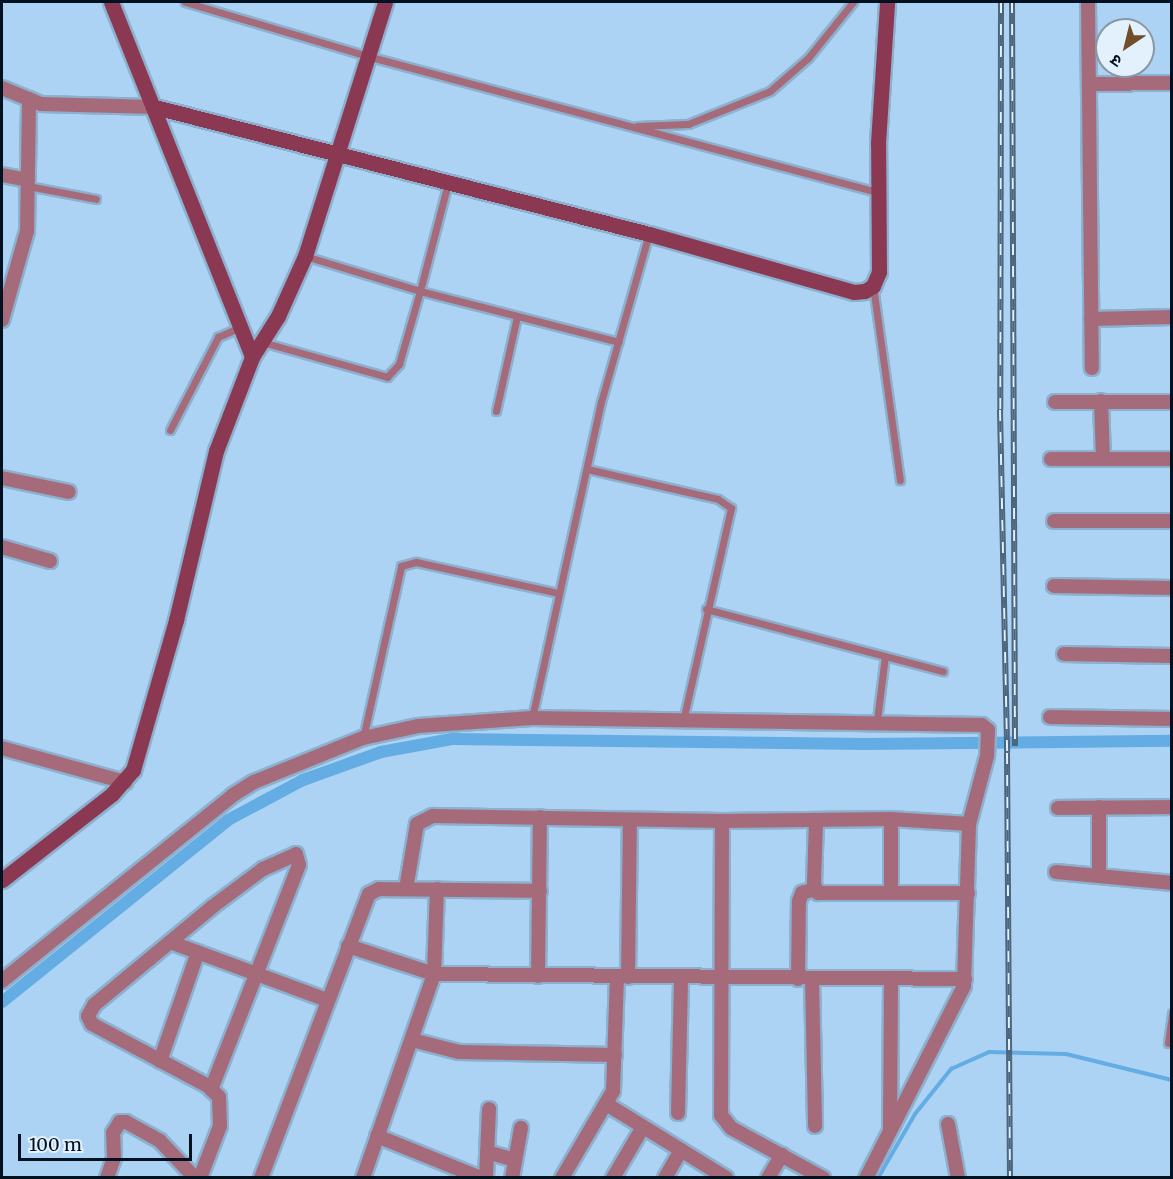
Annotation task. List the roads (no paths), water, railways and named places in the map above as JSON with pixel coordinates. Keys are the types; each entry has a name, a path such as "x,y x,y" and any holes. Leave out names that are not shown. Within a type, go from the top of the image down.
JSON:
{"street":[{"path":"111,2 155,107 252,357"},
{"path":"2,880 125,782 140,753 176,620 212,462 252,357 262,342 305,256 385,2"},
{"path":"2,88 41,104 155,107 649,234 854,292 873,286 879,272 877,192 887,2"},
{"path":"1088,2 1091,84 1092,368"},
{"path":"1091,84 1172,83"},
{"path":"2,320 5,291 27,231 29,99"},
{"path":"2,175 28,183"},
{"path":"1091,320 1172,317"},
{"path":"1101,401 1103,459"},
{"path":"1055,402 1172,402"},
{"path":"1051,459 1172,459"},
{"path":"2,478 69,492"},
{"path":"1054,521 1172,521"},
{"path":"2,547 50,561"},
{"path":"1054,586 1172,588"},
{"path":"1064,654 1172,656"},
{"path":"1050,717 1172,719"},
{"path":"2,981 233,795 254,782 363,738 418,726 532,718 683,721 877,720 986,726 987,756 969,824 965,979 866,1178"},
{"path":"2,748 125,782"},
{"path":"1099,807 1099,876"},
{"path":"1058,808 1172,807"},
{"path":"406,889 420,819 433,816 630,821 891,819 969,824"},
{"path":"538,976 540,817"},
{"path":"891,819 891,893"},
{"path":"815,889 816,820"},
{"path":"562,1178 608,1105 615,1081 630,821"},
{"path":"722,821 724,977 721,1115 731,1128 823,1178"},
{"path":"200,1178 222,1116 219,1097 211,1089 92,1024 88,1016 94,1005 263,869 296,854 299,865 211,1089"},
{"path":"1056,872 1172,884"},
{"path":"261,1178 369,894 379,889 540,891"},
{"path":"363,1178 434,974 437,889"},
{"path":"815,889 823,894 968,892"},
{"path":"798,979 799,901 802,894 815,889"},
{"path":"170,942 327,1000"},
{"path":"348,946 434,974 681,979 724,977 965,979"},
{"path":"160,1061 198,952"},
{"path":"890,1132 891,978"},
{"path":"678,1113 681,979"},
{"path":"812,979 815,1126"},
{"path":"412,1040 459,1052 615,1055"},
{"path":"608,1105 720,1176"},
{"path":"486,1178 489,1109"},
{"path":"107,1178 114,1158 113,1133 120,1122 126,1122 160,1141 195,1178"},
{"path":"948,1124 958,1178"},
{"path":"613,1178 644,1127"},
{"path":"512,1178 521,1128"},
{"path":"377,1136 481,1178"},
{"path":"665,1178 681,1150"},
{"path":"487,1152 515,1160"},
{"path":"768,1178 782,1155"}],"lane":[{"path":"185,2 367,56 877,192"},
{"path":"628,126 688,124 770,91 808,58 853,2"},
{"path":"28,183 96,199"},
{"path":"262,342 387,377 399,364 448,183"},
{"path":"532,718 587,469 649,234"},
{"path":"305,256 420,291 619,342"},
{"path":"873,286 900,480"},
{"path":"496,411 517,316"},
{"path":"170,430 218,336 240,327"},
{"path":"587,469 727,502 731,515 706,609 683,721"},
{"path":"363,738 400,566 416,562 558,593"},
{"path":"706,609 943,671"},
{"path":"877,720 885,656"},
{"path":"1168,1043 1172,1013"}],"waterway":[{"path":"2,1002 228,820 303,780 381,752 452,739 866,744 1172,741"},
{"path":"878,1178 915,1114 951,1069 989,1052 1066,1054 1172,1080"}],"railway":[{"path":"1001,2 1000,410 1007,753 1010,1178"},
{"path":"1012,2 1015,746"}]}
